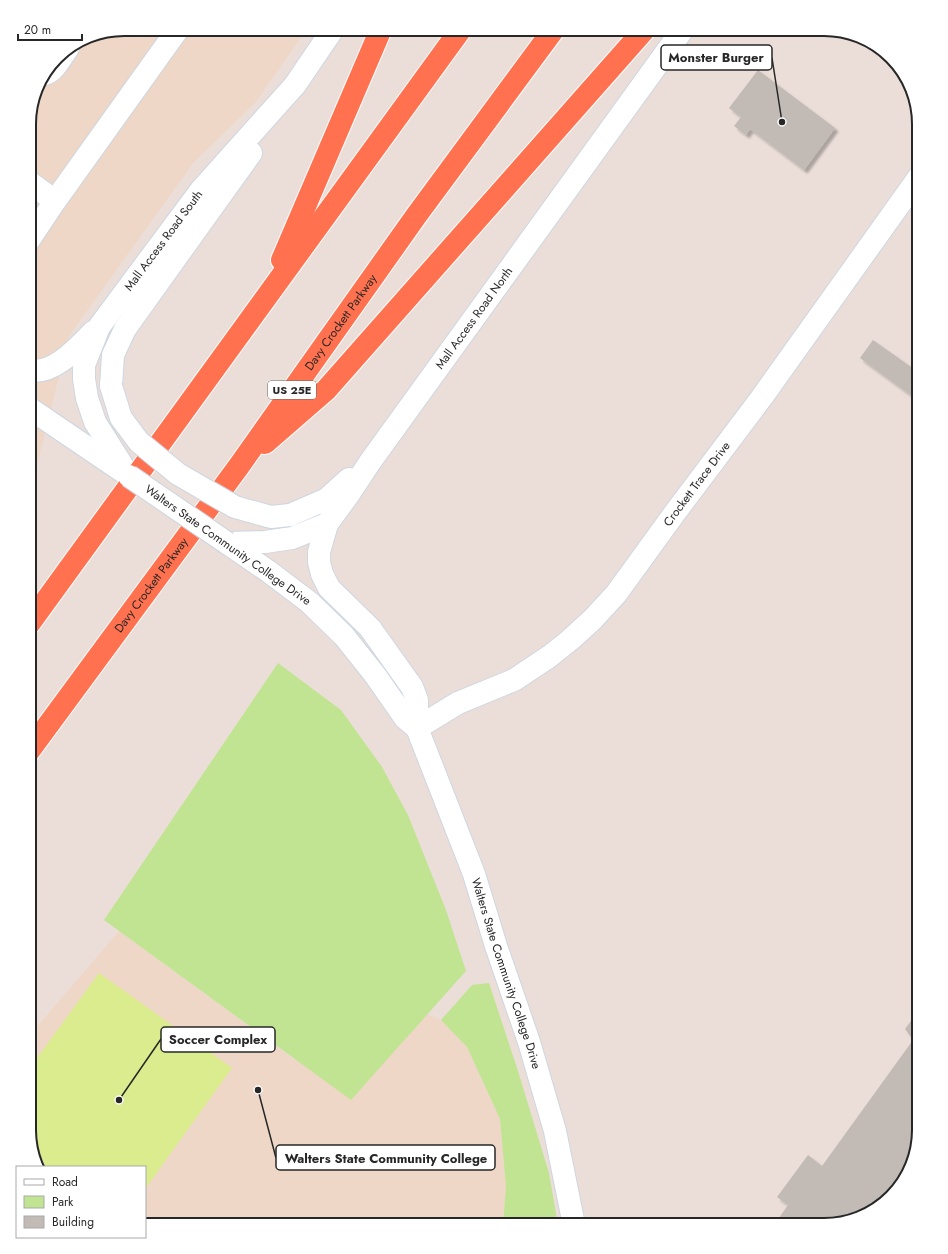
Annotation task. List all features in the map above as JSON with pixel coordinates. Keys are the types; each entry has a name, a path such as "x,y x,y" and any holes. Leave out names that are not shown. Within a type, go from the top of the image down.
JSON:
{"highway":[{"path":"267,296 378,36"},
{"path":"36,614 456,36"},
{"name":"Davy Crockett Parkway","path":"36,742 239,466 416,216 549,36"},
{"path":"239,466 326,390 639,36"}],"street":[{"path":"36,230 173,36"},
{"name":"Mall Access Road South","path":"129,476 95,422 87,398 84,379 84,365 99,327 200,190 295,85 328,36"},
{"name":"Mall Access Road North","path":"327,524 370,462 678,36"},
{"path":"295,85 266,130 125,329 113,355 111,386 121,418 138,442 178,474 235,508 271,517 290,515 328,499 370,462"},
{"path":"36,187 55,201"},
{"name":"Crockett Trace Drive","path":"417,728 458,703 514,680 550,656 592,620 616,594 762,397 912,187"},
{"path":"36,370 48,369 70,354 99,327"},
{"name":"Walters State Community College Drive","path":"36,413 268,571 309,602 344,636 375,675 405,718 417,728"},
{"path":"227,543 265,542 292,538 327,524"},
{"name":"Walters State Community College Drive","path":"327,524 319,552 319,562 322,574 329,588 370,628 412,686 417,700 417,728 474,874 496,946 529,1042 555,1131 573,1218"}],"shaded area":[{"path":"118,36 302,36 255,103 194,162 69,336 36,466 36,118 41,95 51,75 70,54 85,45 95,41"},
{"path":"119,931 295,1060 401,1003 441,1020 467,1047 500,1119 506,1187 504,1218 146,1218 146,1166 44,1166 39,1153 36,1130 36,1028"}],"green space":[{"path":"278,663 341,710 382,767 408,815 446,910 466,971 351,1100 104,920"},
{"path":"99,973 232,1068 146,1188 146,1166 44,1166 39,1153 36,1130 36,1059"},
{"path":"489,983 549,1173 557,1218 504,1218 506,1187 500,1119 467,1047 441,1020 472,985"}],"building":[{"path":"758,70 835,128 804,170 750,129 746,135 734,126 741,117 729,108"},
{"path":"873,340 912,368 912,396 860,358"},
{"path":"912,1020 912,1039 905,1029"},
{"path":"912,1041 911,1142 907,1159 897,1179 882,1196 873,1203 863,1209 847,1215 824,1218 779,1218 788,1205 777,1197 808,1155 822,1166"}],"place":[{"name":"Monster Burger","path":"782,122"},
{"name":"Walters State Community College","path":"258,1090"},
{"name":"Soccer Complex","path":"119,1100"}]}
